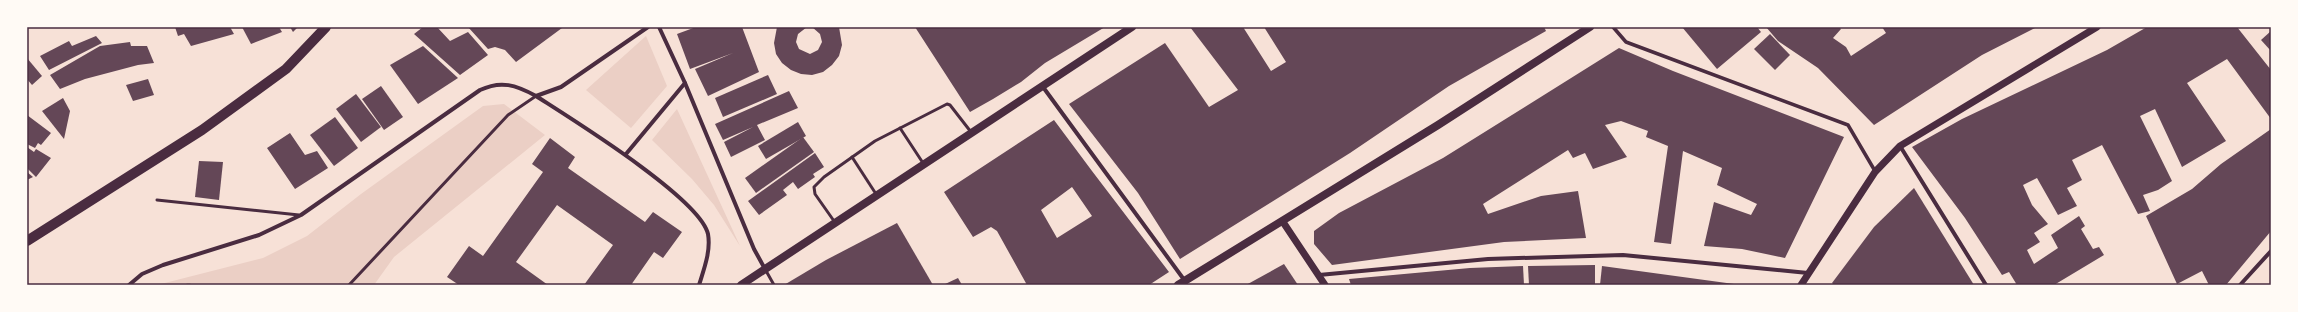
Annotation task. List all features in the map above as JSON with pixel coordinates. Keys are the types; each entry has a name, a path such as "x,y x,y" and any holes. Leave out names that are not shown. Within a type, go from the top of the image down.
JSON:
{"main road":[{"path":"27,241 202,130 286,68 326,27"},
{"path":"741,285 1132,27"},
{"path":"1181,283 1283,222 1590,27"}],"street":[{"path":"536,96 561,88 648,27"},
{"path":"659,27 685,83 754,249 765,269"},
{"path":"1613,27 1626,42 1848,125 1875,172"},
{"path":"1801,285 1875,172 1900,146 2097,27"},
{"path":"129,285 142,274 163,265 259,235 301,215 480,90 492,84 506,83 536,96 626,154 683,202 698,218 708,233 708,249 699,285"},
{"path":"626,154 685,83"},
{"path":"1043,87 1181,283"},
{"path":"1900,146 1986,285"},
{"path":"1283,222 1325,285"},
{"path":"2240,285 2271,251"},
{"path":"1319,275 1488,259 1623,255 1808,273"}],"lane":[{"path":"349,285 508,115 536,96"},
{"path":"835,223 815,194 814,186 852,157 900,128 947,104 950,105 972,134"},
{"path":"900,128 924,165"},
{"path":"852,157 877,196"},
{"path":"157,200 301,215"},
{"path":"765,269 774,285"}],"shaded area":[{"path":"646,36 667,86 631,128 586,90"},
{"path":"504,104 545,135 394,257 374,285 157,285 263,258 307,236 361,194 483,106"},
{"path":"677,109 740,246 714,205 692,179 652,140"}],"building":[{"path":"175,27 230,27 234,34 191,46 184,34 178,36"},
{"path":"242,27 279,27 282,32 251,44"},
{"path":"290,27 298,27 293,32"},
{"path":"423,27 437,27 450,41 468,32 488,55 460,75 414,34"},
{"path":"468,27 562,28 516,62 505,50 495,47 488,49"},
{"path":"696,27 742,27 759,72 708,96 695,69 733,53 690,69 677,34"},
{"path":"777,27 807,27 798,34 796,42 799,49 810,54 818,50 822,42 820,34 812,27 839,27 842,45 839,56 832,65 823,72 812,75 801,74 791,70 782,63 776,54 774,43"},
{"path":"915,27 1105,27 1045,63 1021,82 970,112"},
{"path":"1190,27 1243,27 1271,71 1286,62 1264,27 1544,27 1546,31 1449,86 1350,153 1180,259 1138,193 1069,104 1165,43 1209,107 1238,90"},
{"path":"1682,27 1757,27 1761,32 1717,69"},
{"path":"1766,27 1839,27 1841,29 1833,38 1846,47 1851,56 1886,33 1882,27 2037,27 1982,55 1874,125 1818,68 1778,41"},
{"path":"2147,27 2237,27 2271,70 2271,119 2227,59 2187,83 2226,141 2182,167 2155,109 2140,116 2172,181 2158,190 2143,195 2150,211 2138,214 2102,145 2072,160 2082,180 2067,188 2077,206 2058,215 2037,178 2023,185 2032,205 2048,224 2034,233 2040,242 2027,250 2034,264 2058,248 2051,235 2079,216 2085,226 2081,229 2093,249 2099,247 2104,255 2054,285 2017,285 2009,272 2002,275 1965,218 1912,147 1962,119 2107,50"},
{"path":"2271,31 2271,51 2261,40"},
{"path":"1770,34 1790,55 1775,70 1754,49"},
{"path":"96,36 102,43 49,70 40,56 69,41 72,46"},
{"path":"130,42 131,46 147,46 154,63 138,65 85,79 60,89 50,75 100,46"},
{"path":"423,46 458,78 418,104 390,65"},
{"path":"1619,48 1673,71 1844,137 1785,258 1742,249 1704,246 1714,202 1751,215 1757,204 1717,185 1722,168 1683,151 1671,244 1654,242 1668,146 1646,137 1648,131 1621,121 1605,125 1627,157 1593,169 1585,153 1573,158 1568,150 1483,204 1488,214 1541,196 1578,191 1586,238 1504,242 1332,265 1314,244 1314,231 1339,213 1443,158"},
{"path":"27,58 42,76 32,85 27,79"},
{"path":"768,75 777,94 723,117 715,98"},
{"path":"148,79 154,95 133,101 126,85"},
{"path":"381,86 403,117 384,130 362,99"},
{"path":"789,91 798,108 757,125 765,140 731,157 724,142 753,127 723,140 715,124"},
{"path":"356,94 381,127 361,142 336,109"},
{"path":"63,98 70,111 64,139 42,111"},
{"path":"27,115 51,133 41,145 38,143 35,148 27,144"},
{"path":"335,117 358,148 334,166 310,135"},
{"path":"1054,120 1169,272 1149,285 1027,285 997,231 991,227 973,237 944,192","holes":["1072,187 1092,216 1057,238 1041,210"]},
{"path":"798,122 806,136 766,159 758,146"},
{"path":"2271,129 2271,231 2226,285 2209,285 2202,271 2177,284 2146,216 2192,189 2221,164"},
{"path":"290,133 305,155 317,151 328,168 295,189 267,148"},
{"path":"803,137 814,152 756,193 745,178"},
{"path":"550,138 575,157 568,168 645,222 653,212 682,232 663,258 654,252 631,285 584,285 613,245 557,205 516,262 548,285 459,285 447,277 469,246 483,256 543,172 532,164"},
{"path":"27,147 34,152 36,149 51,158 36,177 27,168"},
{"path":"815,153 824,167 813,174 815,177 798,189 793,182 783,190 787,195 759,215 748,201"},
{"path":"199,161 223,162 219,200 195,197"},
{"path":"27,172 33,177 27,180"},
{"path":"1914,188 1974,285 1834,285 1832,283 1874,227"},
{"path":"897,223 933,285 784,285 826,260"},
{"path":"1284,264 1298,285 1246,285"},
{"path":"1595,265 1595,285 1529,285 1528,266"},
{"path":"1523,266 1524,285 1351,285 1349,279 1470,268"},
{"path":"1602,266 1734,284 1734,285 1600,285"},
{"path":"958,278 962,285 943,285"}]}
